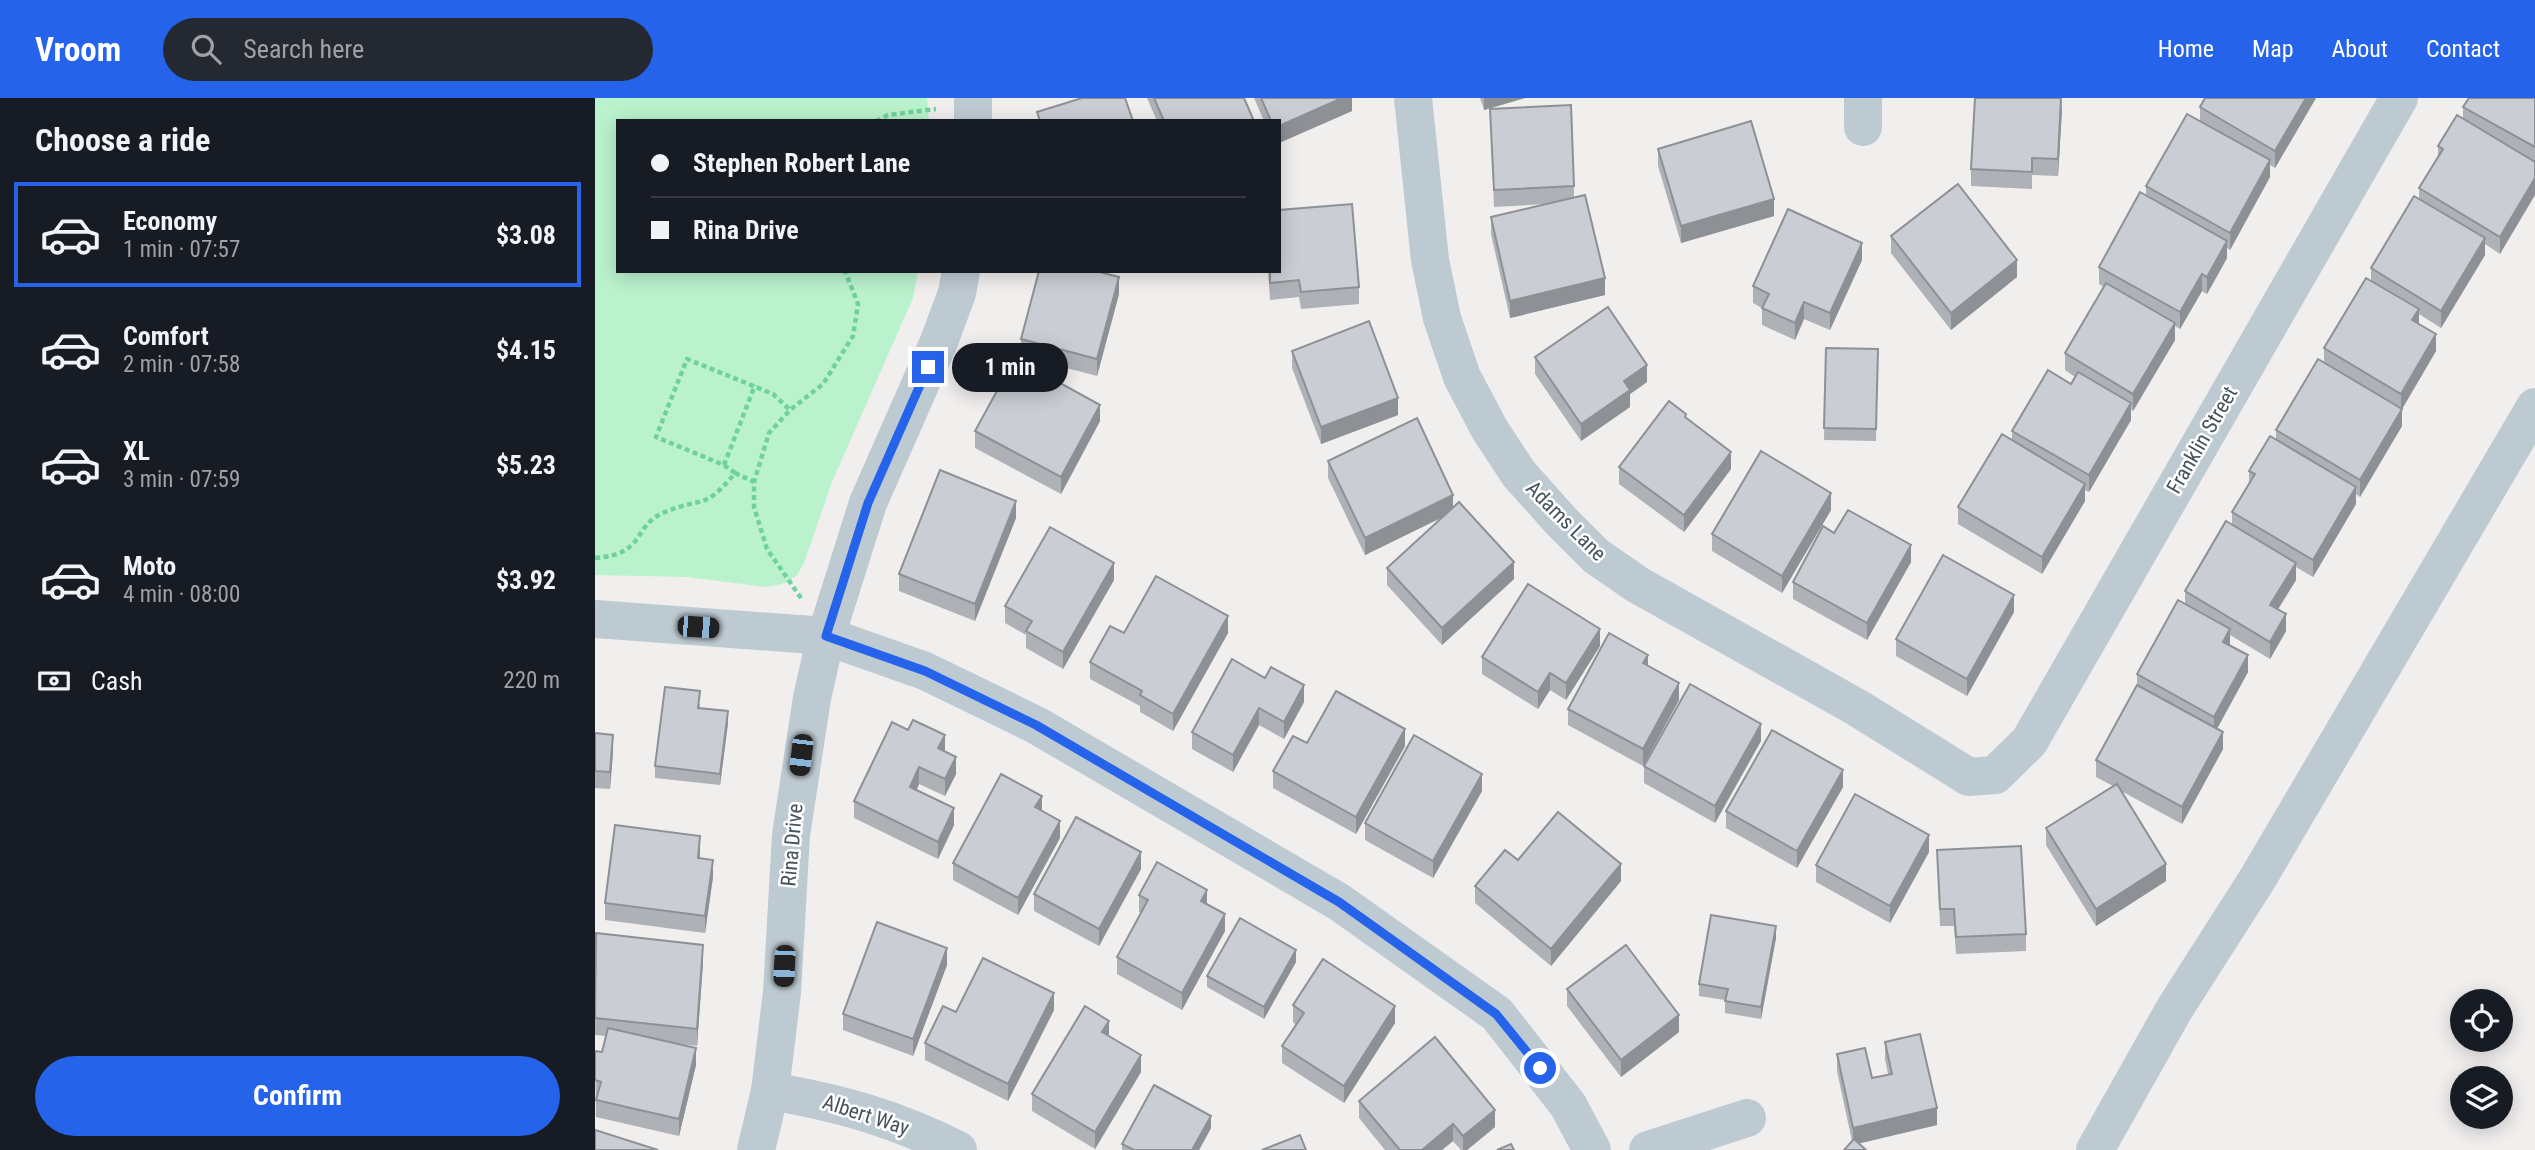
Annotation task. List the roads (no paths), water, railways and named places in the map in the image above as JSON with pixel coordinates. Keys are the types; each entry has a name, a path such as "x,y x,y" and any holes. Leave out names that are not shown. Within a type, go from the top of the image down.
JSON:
{"street":[{"name":"Adams Lane","path":"1413,98 1430,260 1442,318 1462,377 1490,430 1519,474 1596,556 1638,585 1856,707 1969,777 1995,775"},
{"name":"Franklin Street","path":"1995,775 2029,742 2399,98"},
{"name":"Rina Drive","path":"756,1150 770,1091 782,992 791,835 810,709 826,636 868,503 938,344 957,293 961,273"},
{"path":"2095,1150 2175,1008 2258,878 2535,407"},
{"path":"595,619 826,636 925,671 1036,725 1339,902 1496,1014 1568,1105 1592,1150"},
{"name":"Albert Way","path":"770,1091 838,1102 929,1135 958,1150"},
{"path":"1648,1150 1747,1118"}]}
